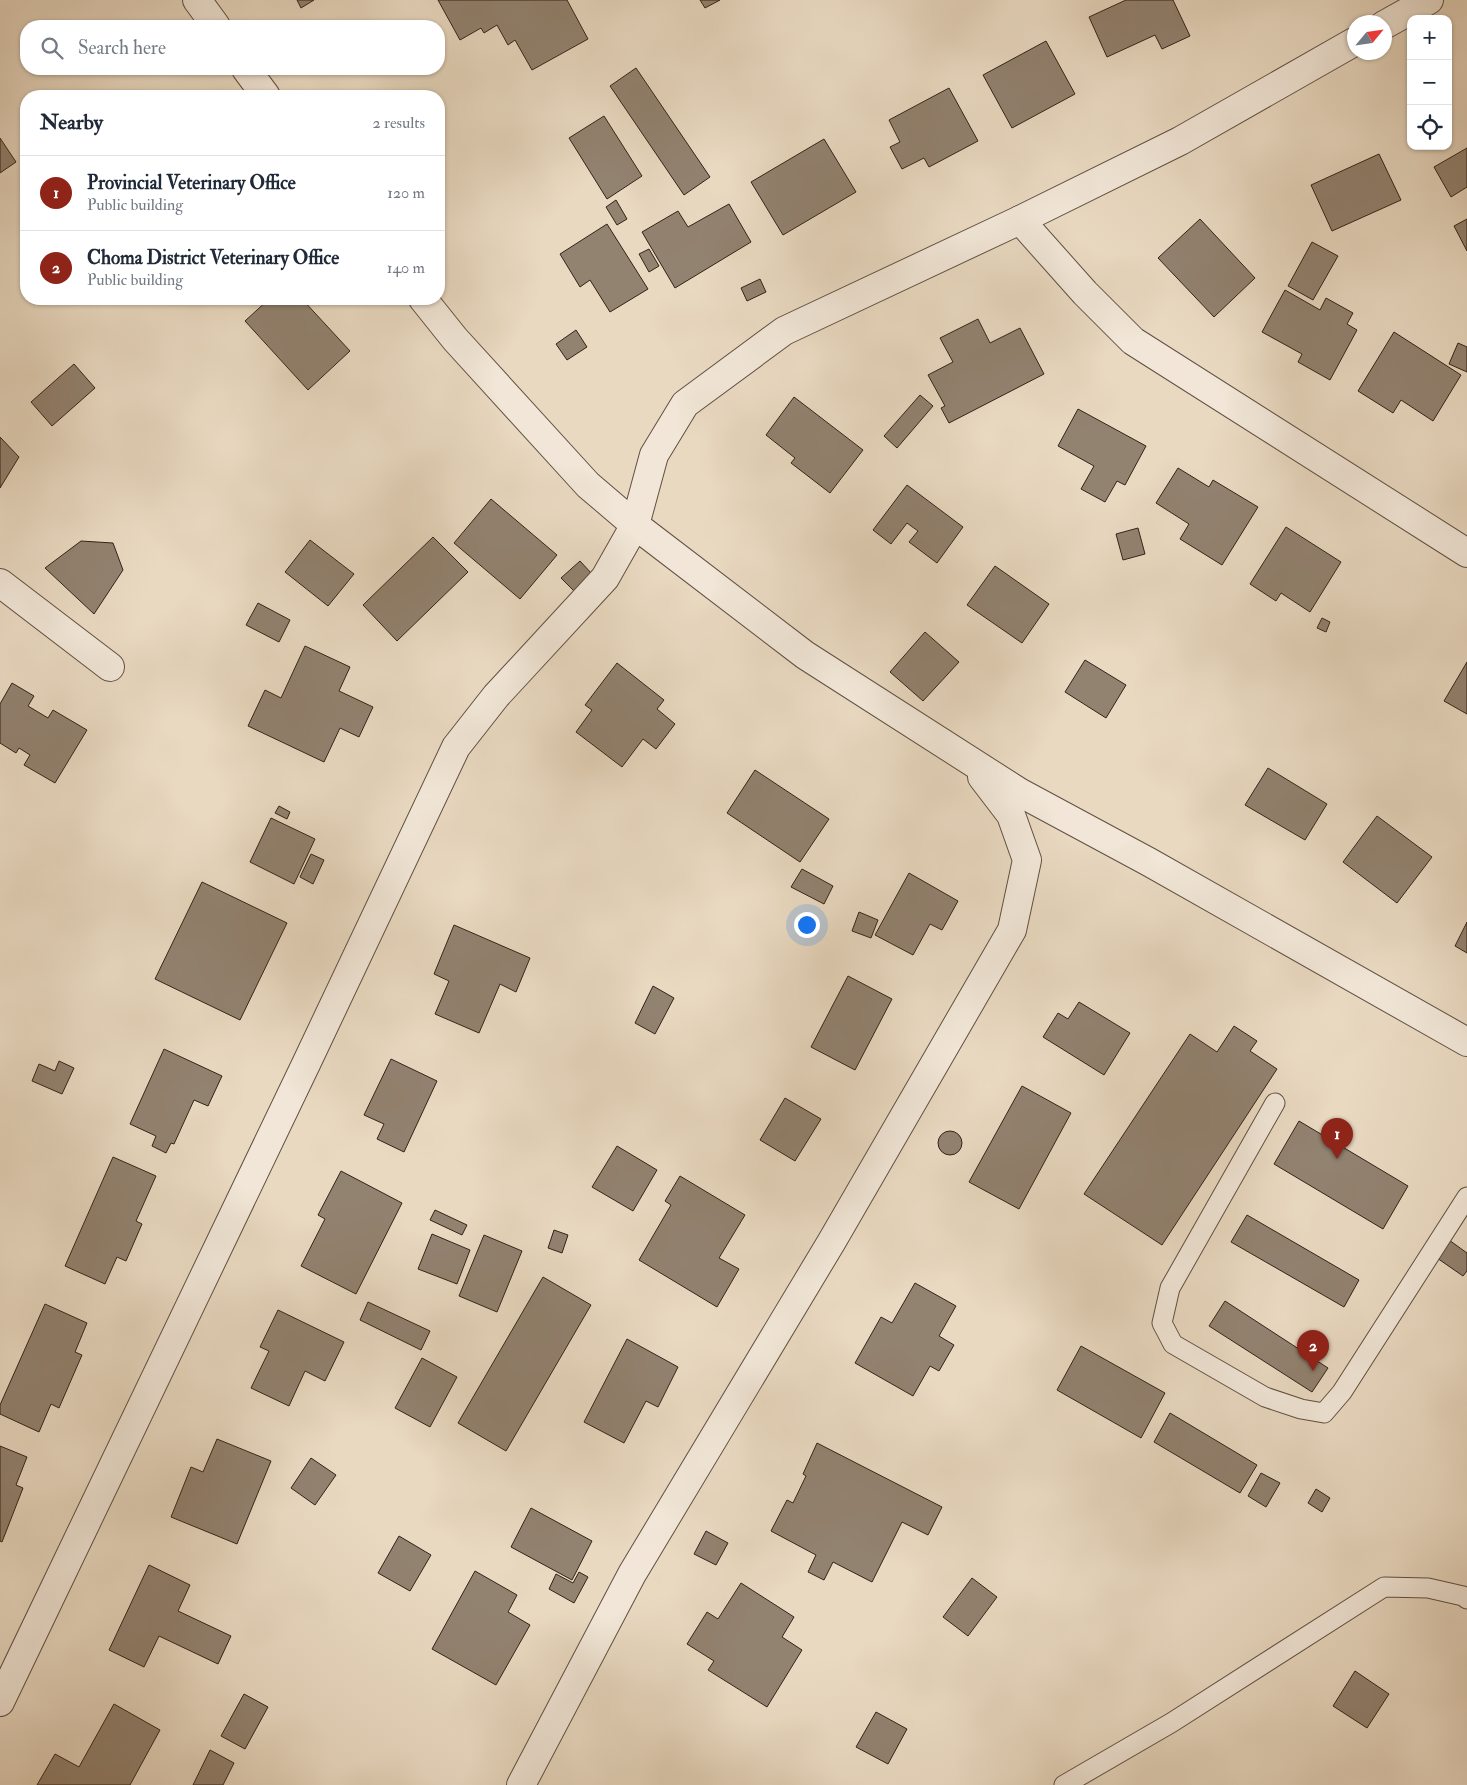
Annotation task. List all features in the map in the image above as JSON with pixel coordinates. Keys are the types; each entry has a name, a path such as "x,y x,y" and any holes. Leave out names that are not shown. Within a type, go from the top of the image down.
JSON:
{"street":[{"path":"197,0 212,20"},
{"path":"1392,20 1428,0"},
{"path":"0,1702 456,747 496,696 605,578 635,525 654,455 685,404 784,331 1020,220 1180,141 1347,46"},
{"path":"250,75 262,90"},
{"path":"1020,220 1085,293 1133,342 1467,553"},
{"path":"428,305 455,339 588,486 635,525 805,655 1019,792 1158,867 1467,1042"},
{"path":"0,583 110,667"},
{"path":"521,1785 632,1574 832,1241 1012,930 1027,860 1011,815 970,761"}],"lane":[{"path":"1275,1103 1170,1288 1162,1323 1173,1344 1265,1397 1301,1409 1324,1412 1342,1392 1467,1197"},
{"path":"1064,1785 1171,1723 1384,1587 1428,1588 1463,1596 1467,1599"}],"building":[{"path":"297,0 314,0 301,8"},
{"path":"438,0 567,0 588,39 532,70 515,40 508,45 497,25 484,33 481,28 460,40"},
{"path":"700,0 720,0 705,8"},
{"path":"1126,0 1173,0 1190,36 1162,49 1155,35 1107,57 1089,17"},
{"path":"1046,41 1075,94 1012,128 983,75"},
{"path":"636,68 710,177 684,195 610,86"},
{"path":"949,88 978,141 929,167 924,158 902,169 890,147 900,142 889,120"},
{"path":"604,116 642,176 607,199 569,138"},
{"path":"0,138 16,162 0,173"},
{"path":"824,139 856,192 783,235 751,182"},
{"path":"1467,148 1467,187 1451,197 1434,167"},
{"path":"1379,154 1401,200 1332,231 1311,185"},
{"path":"616,200 627,219 617,225 606,207"},
{"path":"729,204 751,242 675,288 642,232 678,211 688,227"},
{"path":"1200,219 1255,278 1214,317 1158,258"},
{"path":"1467,219 1467,251 1454,226"},
{"path":"607,224 648,289 610,312 590,280 580,287 560,254"},
{"path":"1312,242 1338,256 1313,300 1288,286"},
{"path":"649,249 659,266 649,272 639,254"},
{"path":"760,279 766,292 747,301 741,288"},
{"path":"1285,290 1320,310 1326,298 1353,313 1347,324 1357,330 1330,380 1298,362 1302,354 1262,332"},
{"path":"262,305 308,305 350,351 308,390 245,321"},
{"path":"978,319 990,343 1020,328 1044,374 949,423 941,408 945,406 928,375 953,362 940,338"},
{"path":"576,330 587,347 567,360 556,344"},
{"path":"1394,332 1461,375 1433,421 1401,400 1393,413 1358,391"},
{"path":"1458,343 1467,347 1467,372 1449,364"},
{"path":"74,364 95,388 52,426 31,402"},
{"path":"920,395 933,406 897,448 884,436"},
{"path":"794,397 863,450 830,493 791,463 795,458 766,435"},
{"path":"1078,409 1146,446 1125,485 1117,481 1105,502 1081,489 1094,466 1058,446"},
{"path":"0,437 19,457 0,488"},
{"path":"1178,468 1209,487 1213,480 1258,507 1222,565 1180,539 1189,524 1156,503"},
{"path":"907,485 963,527 937,563 909,542 918,531 907,523 891,544 873,530"},
{"path":"491,499 557,555 520,599 454,543"},
{"path":"1286,527 1341,562 1310,612 1281,593 1276,601 1250,584"},
{"path":"1138,528 1145,554 1123,560 1116,534"},
{"path":"433,537 468,572 397,641 363,605"},
{"path":"310,540 354,574 328,606 285,572"},
{"path":"81,541 113,543 123,570 94,614 45,568"},
{"path":"580,561 592,574 574,591 561,578"},
{"path":"995,566 1049,604 1022,643 967,605"},
{"path":"258,603 290,620 279,642 246,625"},
{"path":"1322,618 1330,622 1326,632 1317,628"},
{"path":"925,632 959,662 923,701 890,672"},
{"path":"305,646 350,667 339,691 373,707 359,737 340,728 324,762 248,726 265,690 281,698"},
{"path":"1085,660 1126,685 1106,718 1065,692"},
{"path":"1467,662 1467,714 1444,701"},
{"path":"617,663 664,700 657,709 675,724 656,749 643,739 622,767 576,732 592,710 585,705"},
{"path":"12,683 34,696 28,706 48,718 53,710 87,730 55,783 24,765 30,755 19,748 16,753 0,743 0,704"},
{"path":"1268,768 1327,804 1305,840 1245,805"},
{"path":"755,770 829,819 800,862 727,813"},
{"path":"279,806 290,812 287,819 275,813"},
{"path":"1377,816 1432,857 1397,903 1343,862"},
{"path":"271,818 315,839 294,884 250,862"},
{"path":"311,854 324,860 313,884 300,877"},
{"path":"802,869 833,886 824,904 791,887"},
{"path":"909,873 958,901 942,930 930,924 913,955 875,935"},
{"path":"202,882 287,923 240,1020 155,979"},
{"path":"859,912 878,920 871,938 852,931"},
{"path":"1467,922 1467,953 1455,946"},
{"path":"454,925 530,958 516,992 500,984 479,1033 435,1014 449,981 434,974"},
{"path":"848,976 892,999 855,1070 811,1047"},
{"path":"653,986 674,998 655,1034 635,1023"},
{"path":"1079,1002 1130,1033 1104,1075 1043,1037 1058,1013 1068,1019"},
{"path":"1234,1026 1257,1041 1250,1051 1277,1069 1162,1245 1084,1194 1190,1034 1217,1052"},
{"path":"164,1049 222,1076 208,1106 194,1100 174,1144 171,1143 166,1153 152,1146 156,1136 130,1124"},
{"path":"391,1059 437,1081 404,1152 377,1139 384,1124 364,1115"},
{"path":"59,1061 74,1068 62,1094 32,1081 39,1064 55,1071"},
{"path":"1022,1086 1071,1113 1019,1209 969,1182"},
{"path":"785,1098 821,1119 795,1161 760,1140"},
{"path":"1299,1121 1408,1186 1383,1229 1274,1164"},
{"path":"950,1131 955,1132 961,1138 961,1148 955,1154 950,1155 945,1154 939,1148 938,1143 939,1138 945,1132"},
{"path":"617,1146 657,1170 633,1211 592,1187"},
{"path":"113,1157 156,1176 136,1221 142,1224 126,1261 117,1257 105,1284 65,1266"},
{"path":"341,1171 402,1203 356,1294 301,1266 325,1219 318,1215"},
{"path":"680,1176 745,1215 719,1258 739,1269 717,1307 639,1260 671,1205 665,1201"},
{"path":"435,1210 467,1225 462,1235 430,1220"},
{"path":"1247,1215 1359,1280 1344,1307 1231,1242"},
{"path":"554,1230 568,1235 562,1253 548,1248"},
{"path":"432,1234 470,1250 457,1284 418,1269"},
{"path":"484,1235 522,1251 497,1312 459,1296"},
{"path":"1449,1240 1467,1253 1467,1271 1463,1276 1437,1258"},
{"path":"543,1277 591,1305 506,1451 458,1423"},
{"path":"915,1283 956,1306 939,1336 954,1345 939,1371 930,1366 913,1396 855,1363 881,1317 892,1323"},
{"path":"1225,1301 1328,1368 1312,1392 1209,1326"},
{"path":"368,1302 430,1331 421,1350 360,1320"},
{"path":"45,1304 87,1323 75,1352 82,1355 59,1408 51,1404 39,1432 0,1414 0,1405"},
{"path":"278,1310 344,1342 325,1381 305,1371 289,1406 251,1388 269,1351 260,1347"},
{"path":"627,1339 678,1367 658,1407 646,1401 624,1443 584,1422"},
{"path":"1081,1346 1165,1393 1141,1438 1057,1390"},
{"path":"422,1358 457,1377 430,1427 395,1408"},
{"path":"1170,1413 1257,1465 1240,1493 1154,1442"},
{"path":"217,1439 271,1461 237,1544 171,1517 191,1467 203,1472"},
{"path":"817,1443 942,1507 928,1535 902,1522 872,1582 833,1562 824,1580 808,1572 816,1555 771,1531 787,1500 793,1503 806,1476 803,1474"},
{"path":"0,1446 27,1457 16,1485 23,1488 2,1542 0,1541"},
{"path":"311,1458 336,1475 315,1505 291,1488"},
{"path":"1261,1473 1280,1483 1266,1507 1248,1496"},
{"path":"1316,1489 1330,1498 1322,1512 1308,1503"},
{"path":"531,1508 592,1541 572,1580 511,1547"},
{"path":"706,1531 728,1543 716,1565 694,1554"},
{"path":"399,1536 431,1555 410,1591 378,1573"},
{"path":"149,1565 190,1585 178,1611 231,1636 218,1664 159,1636 144,1667 109,1650"},
{"path":"475,1571 517,1595 508,1612 530,1625 496,1685 432,1649"},
{"path":"579,1572 588,1577 574,1603 549,1589 556,1574 573,1583"},
{"path":"972,1578 997,1597 968,1636 943,1617"},
{"path":"741,1583 794,1617 782,1637 802,1650 767,1707 708,1670 714,1661 687,1644 707,1612 718,1619"},
{"path":"1355,1671 1389,1694 1367,1728 1333,1706"},
{"path":"244,1694 268,1707 245,1749 221,1736"},
{"path":"114,1704 160,1730 130,1785 37,1785 55,1754 79,1767"},
{"path":"876,1712 907,1729 888,1764 856,1747"},
{"path":"210,1750 234,1763 223,1785 193,1785"}],"place":[{"name":"Provincial Veterinary Office","path":"1337,1159"},
{"name":"Choma District Veterinary Office","path":"1313,1371"}]}
